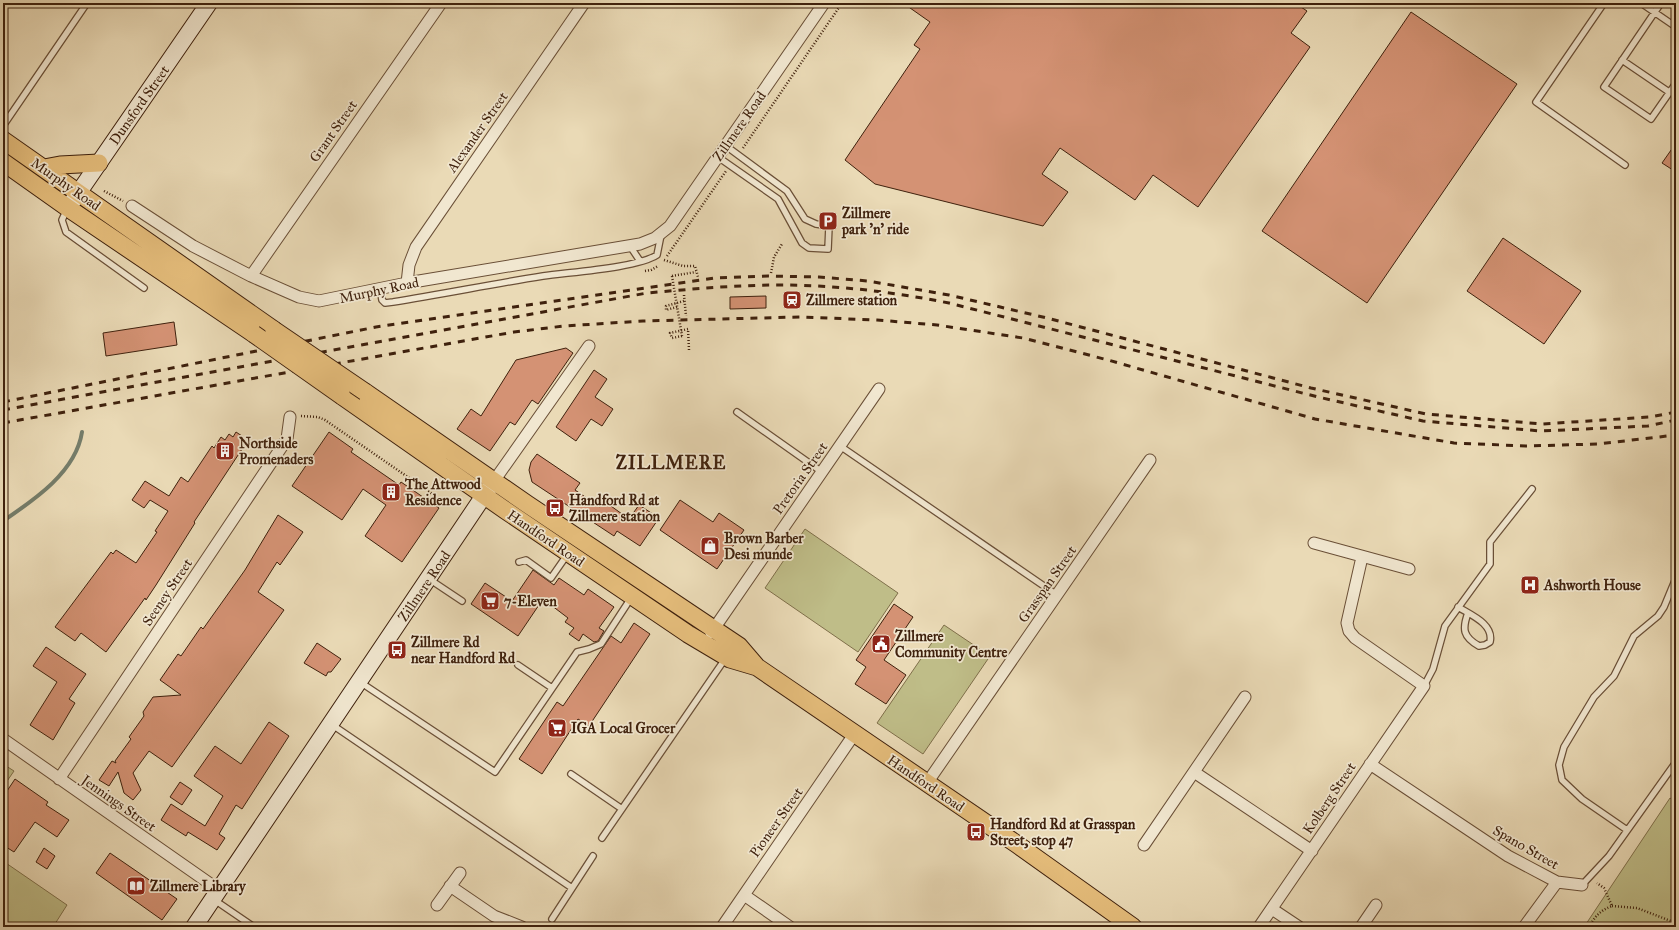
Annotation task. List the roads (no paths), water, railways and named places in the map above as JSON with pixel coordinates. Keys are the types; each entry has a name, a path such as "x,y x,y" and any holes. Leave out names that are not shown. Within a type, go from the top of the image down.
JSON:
{"main road":[{"name":"Dunsford Street","path":"68,208 209,3"},
{"name":"Murphy Road","path":"3,140 365,392"},
{"name":"Murphy Road","path":"3,162 342,396"},
{"path":"44,168 60,165 99,163"},
{"name":"Handford Road","path":"365,392 494,481 637,589 704,644 726,657 758,667"},
{"name":"Handford Road","path":"342,396 568,553 714,630 739,646 758,667 1018,845 1116,922 1133,927"},
{"name":"Zillmere Road","path":"194,927 494,481"}],"street":[{"name":"Grant Street","path":"250,276 441,3"},
{"name":"Alexander Street","path":"407,283 409,265 416,247 584,3"},
{"name":"Zillmere Road","path":"647,242 661,234 673,221 824,3"},
{"name":"Murphy Road","path":"132,206 193,246 250,276 299,297 319,301 407,283 647,242"},
{"name":"Zillmere Road","path":"494,481 589,346"},
{"name":"Pretoria Street","path":"704,644 879,389"},
{"name":"Seeney Street","path":"58,779 287,439 290,418"},
{"name":"Grasspan Street","path":"927,784 1150,460"},
{"path":"1314,544 1409,570"},
{"path":"1362,557 1347,622 1349,632 1355,638 1424,686"},
{"name":"Kolberg Street","path":"1259,927 1424,686"},
{"path":"1144,845 1245,697"},
{"name":"Pioneer Street","path":"722,927 855,733"},
{"name":"Jennings Street","path":"3,739 216,895"},
{"name":"Spano Street","path":"1370,764 1508,856 1556,882 1582,885"},
{"path":"1194,772 1312,851"},
{"path":"437,905 460,873"},
{"path":"1524,927 1556,882"},
{"path":"450,886 489,914 522,927"},
{"path":"744,895 790,927"},
{"path":"1361,927 1376,905"},
{"path":"1272,908 1299,927"}],"lane":[{"path":"3,126 88,3"},
{"path":"1604,3 1536,102 1625,165"},
{"path":"1641,3 1676,27"},
{"path":"1661,3 1604,87 1651,119 1676,83"},
{"path":"1622,60 1670,92"},
{"path":"718,157 778,199 802,243 809,248 828,249 829,226 816,224 804,219 787,191 726,146"},
{"name":"Murphy Road","path":"68,208 62,220 66,232 144,288"},
{"path":"380,289 382,300 388,303 640,261 657,255 661,234"},
{"path":"630,246 640,261"},
{"path":"737,412 822,472"},
{"path":"840,446 1057,595"},
{"path":"1424,686 1433,669 1445,626 1490,564 1490,542 1532,489"},
{"path":"519,562 526,560 551,578 568,553"},
{"path":"1627,830 1582,799 1562,780 1559,765 1564,747 1594,697 1614,676 1634,636 1658,616 1664,607 1676,578"},
{"path":"428,579 462,601"},
{"path":"360,682 495,772 577,652 601,644 637,589"},
{"path":"1458,607 1468,614 1490,630 1490,642 1479,646 1468,639 1464,625 1468,614"},
{"path":"602,838 726,657"},
{"path":"518,665 552,688"},
{"path":"331,724 572,888"},
{"path":"1582,885 1609,856 1676,762"},
{"path":"571,774 622,809"},
{"path":"552,919 593,856"},
{"path":"216,895 254,927"}],"waterway":[{"path":"3,521 28,504 52,484 63,472 78,446 82,432"}],"railway":[{"path":"3,402 376,327 714,278 768,276 819,277 868,281 949,295 1047,318 1311,388 1426,414 1542,424 1650,417 1676,412"},
{"path":"3,410 647,293 730,286 801,285 865,290 949,303 1318,397 1423,421 1541,431 1648,426 1676,420"},
{"path":"3,423 514,332 564,326 643,321 800,317 877,320 937,325 1023,338 1108,360 1315,419 1454,443 1526,446 1598,444 1676,435"}],"place":[{"name":"Zillmere park 'n' ride","path":"828,221"},
{"name":"Zillmere station","path":"792,300"},
{"name":"Northside Promenaders","path":"225,451"},
{"name":"The Attwood Residence","path":"391,492"},
{"name":"Handford Rd at Zillmere station","path":"555,508"},
{"name":"Brown Barber Desi munde","path":"710,546"},
{"name":"Ashworth House","path":"1530,585"},
{"name":"7-Eleven","path":"490,601"},
{"name":"Zillmere Community Centre","path":"881,644"},
{"name":"Zillmere Rd near Handford Rd","path":"397,650"},
{"name":"IGA Local Grocer","path":"557,728"},
{"name":"Handford Rd at Grasspan Street, stop 47","path":"976,832"},
{"name":"Zillmere Library","path":"136,886"}],"district":[{"name":"ZILLMERE","path":"671,463"}]}
